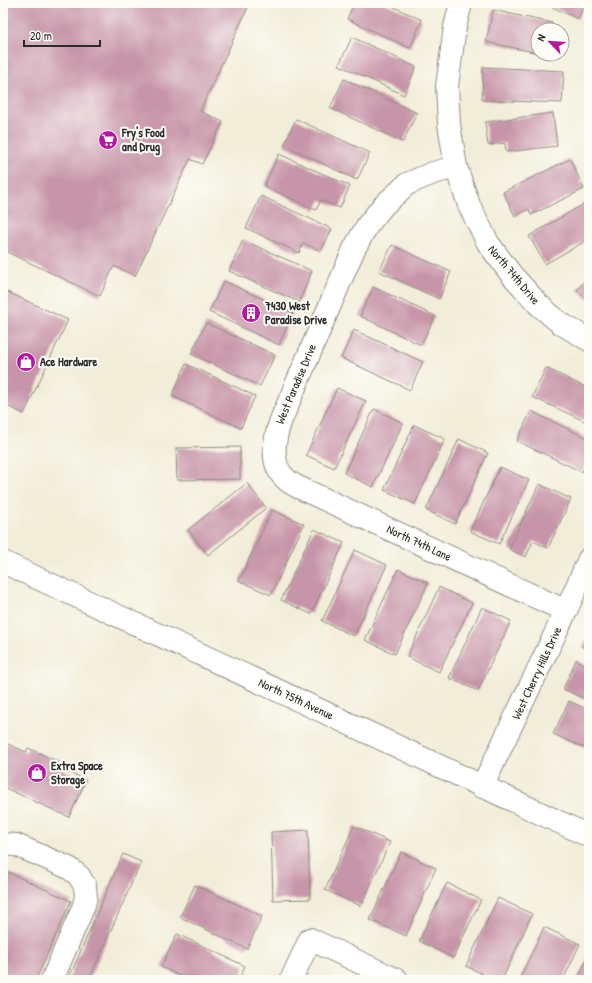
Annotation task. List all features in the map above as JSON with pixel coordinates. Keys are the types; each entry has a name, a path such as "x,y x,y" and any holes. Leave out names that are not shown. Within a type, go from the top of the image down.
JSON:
{"street":[{"path":"456,166 449,124 447,86 454,27 461,3"},
{"name":"North 74th Drive","path":"456,166 469,205 488,244 511,274 539,305 560,323 589,340"},
{"name":"West Paradise Drive","path":"277,468 274,454 276,433 280,420 354,249 367,226 383,206 407,184 433,173 456,166"},
{"name":"North 74th Lane","path":"277,468 286,480 298,487 566,611"},
{"name":"West Cherry Hills Drive","path":"482,787 566,611 589,559"},
{"name":"North 75th Avenue","path":"3,562 589,836"},
{"path":"3,844 16,845 69,868 79,876 85,886 86,897 83,908 52,980"},
{"path":"291,980 310,939 397,980"}],"building":[{"name":"Fry's Food and Drug","path":"3,3 250,3 200,111 223,122 202,164 190,159 135,276 114,266 100,296 5,251 3,254"},
{"path":"354,3 385,3 422,20 410,48 347,19"},
{"path":"544,3 585,3 578,19"},
{"path":"493,10 547,22 530,22 530,51 486,42"},
{"path":"352,37 416,67 404,95 339,65"},
{"path":"483,67 564,71 562,103 482,100"},
{"path":"344,79 417,113 403,142 330,108"},
{"path":"553,113 557,146 506,152 505,143 488,145 485,122"},
{"path":"296,119 370,153 357,180 284,145"},
{"path":"279,154 350,186 340,208 321,200 316,210 264,186"},
{"path":"570,159 584,189 531,215 529,209 515,216 503,192"},
{"path":"261,196 332,229 321,251 303,243 299,253 246,228"},
{"path":"589,201 589,239 545,264 529,236"},
{"path":"243,240 312,271 299,302 229,271"},
{"path":"392,245 451,272 439,299 379,271"},
{"path":"589,276 589,300 577,290"},
{"name":"7430 West Paradise Drive","path":"224,281 293,313 279,345 209,312"},
{"path":"373,287 435,316 421,345 360,316"},
{"name":"Ace Hardware","path":"3,290 68,320 24,414 3,404"},
{"path":"206,323 275,355 260,386 191,354"},
{"path":"354,330 423,362 410,390 341,358"},
{"path":"186,364 255,396 241,428 172,396"},
{"path":"546,368 589,389 589,423 532,397"},
{"path":"337,388 366,401 334,468 306,455"},
{"path":"374,409 403,423 373,487 344,473"},
{"path":"531,411 589,439 589,458 582,472 517,441"},
{"path":"414,425 445,439 415,504 384,490"},
{"path":"459,439 488,453 455,524 426,510"},
{"path":"240,447 240,479 177,480 176,448"},
{"path":"500,467 529,480 499,544 470,531"},
{"path":"247,483 266,508 208,555 188,530"},
{"path":"539,484 571,499 548,548 533,541 526,557 509,549"},
{"path":"272,510 304,524 271,595 239,581"},
{"path":"314,529 344,543 311,614 281,600"},
{"path":"355,550 387,565 354,636 322,621"},
{"path":"398,569 428,583 395,654 365,640"},
{"path":"439,587 472,603 439,672 407,657"},
{"path":"482,607 511,621 478,691 449,678"},
{"path":"589,632 589,650 582,647"},
{"path":"576,660 589,667 589,701 563,689"},
{"path":"569,701 589,710 589,750 553,734"},
{"name":"Extra Space Storage","path":"3,742 26,752 28,748 59,762 57,767 86,780 69,817 3,787"},
{"path":"354,826 390,842 361,906 325,890"},
{"path":"308,830 310,899 273,900 271,832"},
{"path":"401,852 436,868 406,936 370,920"},
{"path":"123,854 141,862 89,980 68,980"},
{"path":"3,870 71,901 36,980 3,980"},
{"path":"447,883 481,900 453,958 419,941"},
{"path":"195,885 262,916 247,949 180,917"},
{"path":"498,898 532,914 502,980 495,980 466,966"},
{"path":"544,927 580,944 563,980 519,980"},
{"path":"177,934 245,966 239,980 188,980 161,967"},
{"path":"589,955 589,980 577,980"}],"place":[{"name":"Fry's Food and Drug","path":"108,140"},
{"name":"7430 West Paradise Drive","path":"251,313"},
{"name":"Ace Hardware","path":"26,362"},
{"name":"Extra Space Storage","path":"37,773"}]}
